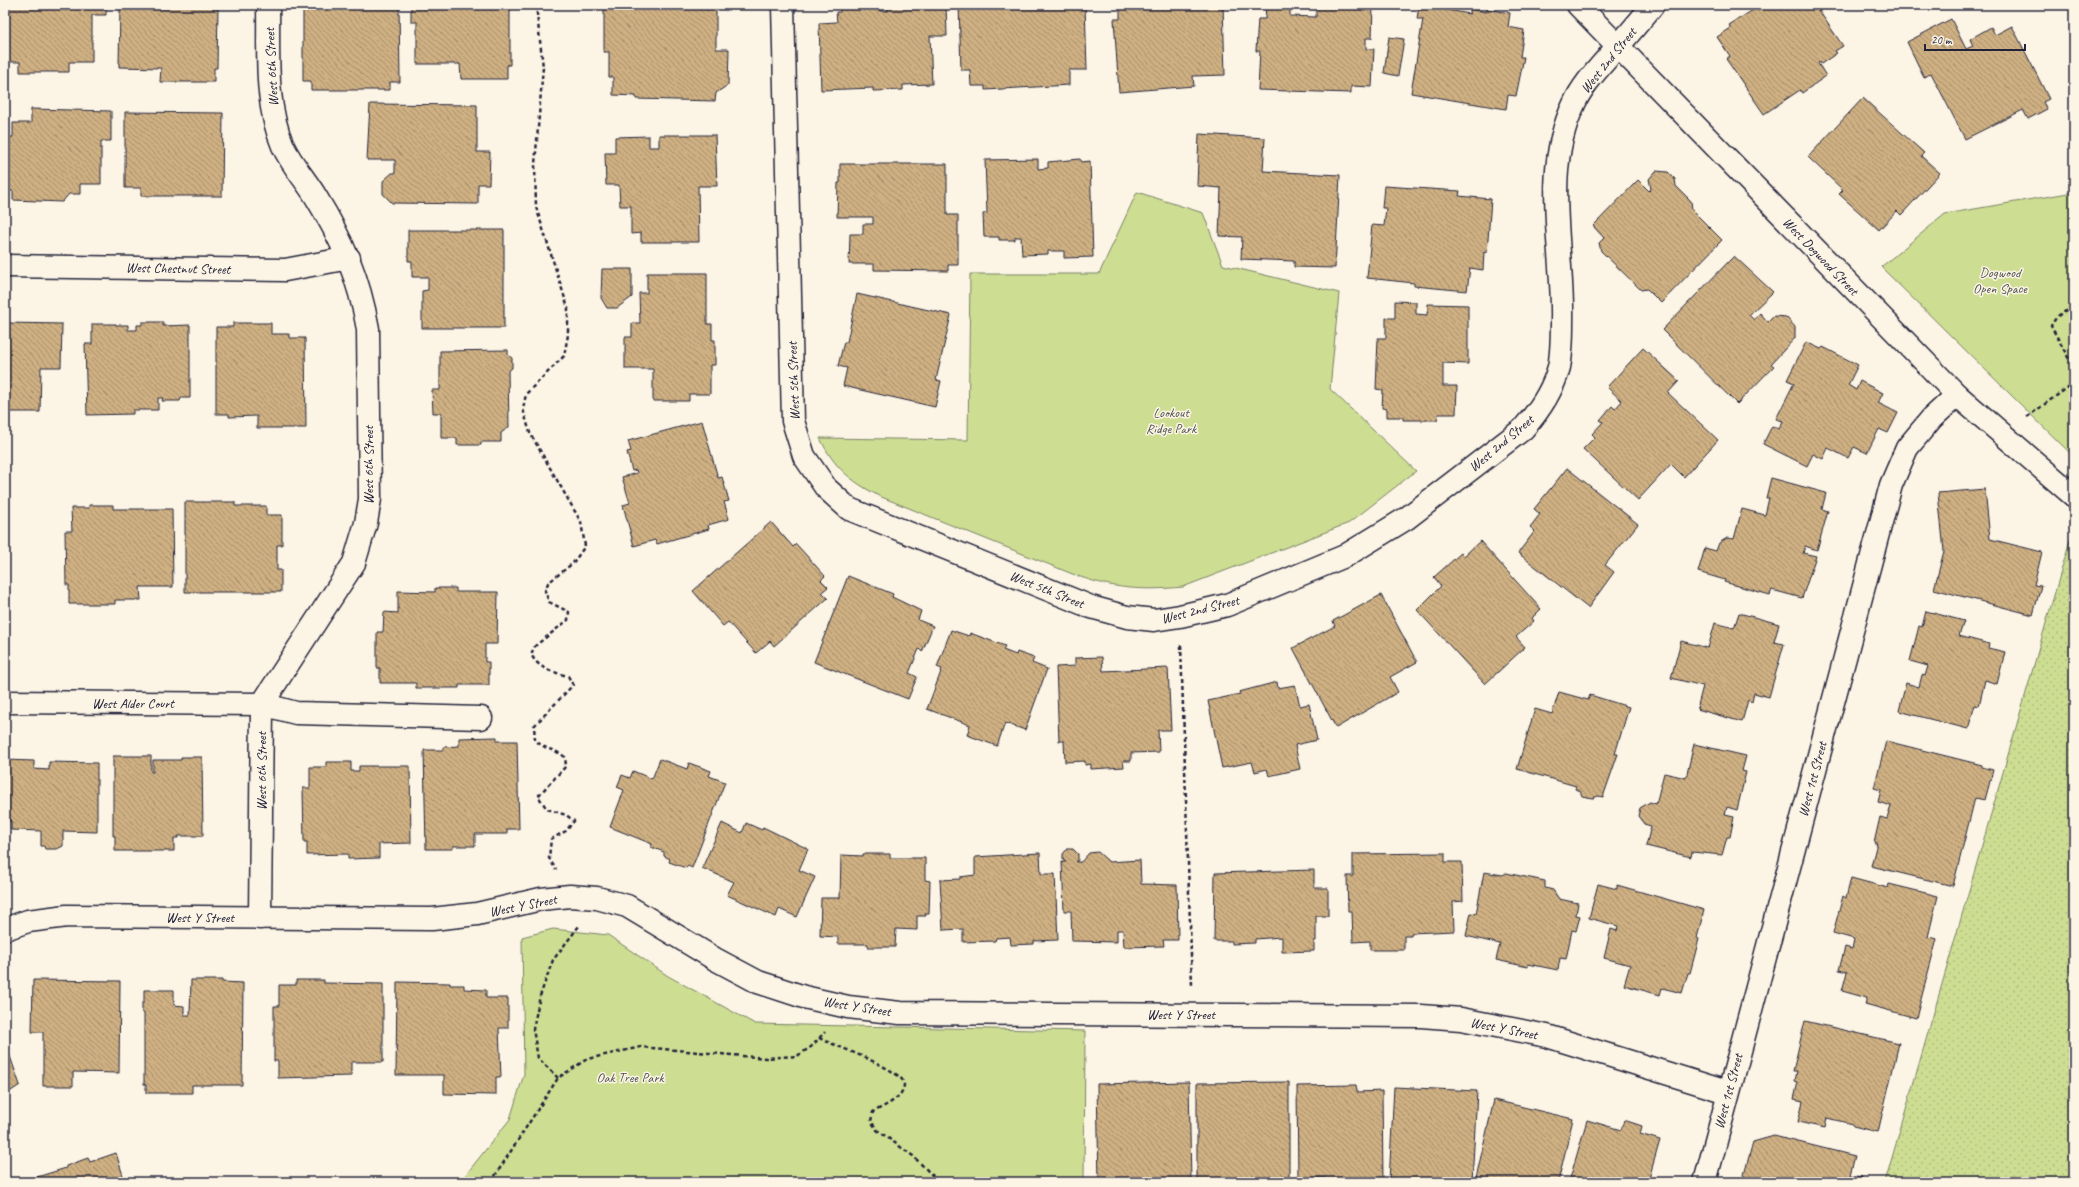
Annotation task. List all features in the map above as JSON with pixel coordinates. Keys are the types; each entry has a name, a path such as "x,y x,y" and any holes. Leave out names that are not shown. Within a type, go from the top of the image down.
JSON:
{"street":[{"name":"West 6th Street","path":"260,918 262,704 354,562 366,523 370,499 368,329 364,304 349,258 316,197 284,148 277,130 270,99 268,5"},
{"name":"West 5th Street","path":"783,5 793,421 804,456 826,488 849,509 1091,607 1127,617 1154,620"},
{"name":"West Dogwood Street","path":"1578,5 1957,395 2074,496"},
{"name":"West 2nd Street","path":"1154,620 1180,616 1226,605 1345,556 1407,518 1523,429 1537,413 1559,367 1562,338 1563,306 1556,181 1558,157 1574,103 1591,77 1653,5"},
{"name":"West Chestnut Street","path":"5,266 285,270 349,258"},
{"name":"West 1st Street","path":"1705,1182 1727,1092 1891,485 1907,448 1932,418 1957,395"},
{"name":"West Alder Court","path":"5,702 262,704 296,713 481,718"},
{"name":"West Y Street","path":"5,930 28,921 67,916 432,919 477,914 541,899 570,896 597,898 627,906 715,959 758,982 804,997 848,1007 900,1013 1421,1016 1461,1019 1547,1036 1727,1092"}],"path":[{"path":"536,5 543,67 535,164 536,208 568,308 568,335 564,356 526,394 523,409 530,433 581,522 585,546 573,563 548,583 545,591 549,602 569,612 568,620 535,646 531,654 535,663 549,670 568,676 573,685 534,726 535,740 542,748 559,752 565,757 566,766 538,796 546,809 566,814 574,821 566,831 551,839 549,858 570,896 580,927 553,960 540,996 533,1029 538,1058 558,1078"},
{"path":"2003,435 2074,383 2070,362 2051,326 2056,317 2068,310 2074,309"},
{"path":"1180,616 1193,1014"},
{"path":"491,1182 558,1078 587,1059 641,1047 766,1058 797,1056 811,1047 848,1007"},
{"path":"819,1038 889,1068 902,1077 904,1084 902,1093 889,1104 874,1112 871,1121 877,1130 913,1156 939,1182"}],"green space":[{"name":"Lookout Ridge Park","path":"1137,192 1203,213 1223,265 1339,293 1330,389 1416,471 1349,523 1183,587 1141,589 1115,586 1089,580 879,496 860,485 837,466 820,438 968,440 970,274 1099,274"},
{"name":"Dogwood Open Space","path":"2074,192 2074,457 1881,267 1945,214"},
{"path":"2070,540 2074,542 2074,1182 1885,1182"},
{"name":"Oak Tree Park","path":"553,929 608,935 668,976 755,1024 1085,1031 1084,1182 460,1182 510,1119 524,1074 522,937"}],"building":[{"path":"5,5 106,5 106,15 92,15 92,62 69,62 69,72 20,72 20,62 5,62"},
{"path":"120,5 218,5 217,68 214,68 214,82 160,82 161,68 119,67"},
{"path":"303,5 399,5 400,82 390,82 390,90 311,90 311,81 303,81"},
{"path":"411,5 510,5 510,65 507,65 507,79 461,79 460,64 417,64 417,22 411,22"},
{"path":"604,5 705,5 705,9 716,9 716,49 729,49 728,85 716,93 715,101 636,99 636,96 613,95 613,77 609,77 609,52 604,52"},
{"path":"855,5 879,5 880,11 888,11 888,5 946,5 947,36 930,36 932,84 903,85 903,90 873,91 873,88 821,90 819,23 837,22 836,12 840,12 840,9 855,8"},
{"path":"959,5 1085,5 1087,70 1069,70 1069,85 985,90 985,86 971,86 970,70 961,70"},
{"path":"1120,5 1223,5 1225,75 1193,76 1194,86 1119,92 1114,19 1120,19"},
{"path":"1266,5 1290,5 1290,16 1316,17 1316,5 1373,5 1372,38 1366,38 1366,49 1374,49 1372,87 1351,86 1351,93 1258,90 1260,51 1256,51 1258,19 1265,19"},
{"path":"1419,5 1470,14 1470,9 1487,12 1487,9 1510,13 1508,27 1524,30 1520,57 1524,57 1516,96 1508,95 1506,109 1411,93 1423,19 1417,19"},
{"path":"1761,5 1815,5 1843,46 1835,51 1837,53 1821,64 1820,62 1818,63 1826,76 1802,93 1800,90 1764,114 1726,59 1730,56 1717,37 1731,28 1729,25"},
{"path":"1951,19 1966,49 1973,46 1970,39 1991,27 1995,35 2012,26 2049,99 2043,102 2047,109 2028,119 2023,110 1965,139 1931,73 1924,77 1907,42"},
{"path":"1389,37 1404,39 1398,76 1384,73"},
{"path":"1863,98 1924,153 1921,156 1940,173 1901,215 1897,211 1879,230 1839,194 1843,190 1808,157"},
{"path":"370,104 477,105 477,152 490,152 489,184 478,184 478,204 392,203 383,194 383,181 392,173 395,173 395,160 367,160"},
{"path":"31,109 111,111 111,141 101,141 101,184 80,184 80,194 69,194 62,202 13,200 13,191 5,191 5,137 13,137 13,123 31,123"},
{"path":"125,112 223,113 222,196 141,196 141,188 125,188"},
{"path":"1199,134 1265,138 1263,171 1340,175 1335,268 1294,267 1294,261 1241,259 1242,237 1219,236 1221,188 1197,186"},
{"path":"659,135 715,135 717,186 698,186 699,242 641,242 641,233 631,234 631,206 620,206 619,185 606,185 605,153 615,153 615,137 649,136 649,147 659,147"},
{"path":"1038,159 1038,169 1048,168 1048,162 1080,159 1082,162 1090,161 1093,257 1064,258 1064,251 1048,251 1048,254 1022,255 1021,237 1015,237 1015,240 999,240 999,237 984,237 983,214 987,213 985,160"},
{"path":"840,164 947,164 947,215 958,215 958,265 948,265 948,271 874,270 874,264 849,264 850,234 863,234 863,224 873,224 873,217 837,217"},
{"path":"1656,171 1668,172 1675,179 1676,186 1691,201 1692,210 1722,240 1661,303 1647,289 1641,290 1601,251 1599,243 1604,238 1593,226 1638,180 1649,191 1651,189 1649,179"},
{"path":"1384,186 1460,191 1459,196 1491,199 1487,253 1484,252 1483,270 1470,268 1467,291 1414,286 1414,283 1367,278 1372,225 1384,226 1386,208 1382,208"},
{"path":"408,230 504,230 504,328 422,328 422,291 428,290 428,277 412,277 412,261 408,261"},
{"path":"1734,256 1773,292 1749,315 1754,320 1760,313 1768,322 1774,316 1786,317 1795,327 1795,338 1771,364 1774,366 1737,404 1662,330"},
{"path":"602,269 632,269 632,297 617,308 607,308 601,298"},
{"path":"647,273 707,273 707,324 712,324 712,340 715,340 715,365 710,365 710,394 689,394 689,401 653,401 653,369 625,369 625,337 632,337 632,323 640,323 639,293 647,293"},
{"path":"857,294 951,315 936,380 941,381 935,407 843,386 847,368 838,366 844,342 847,342"},
{"path":"1395,301 1416,302 1416,314 1427,315 1428,304 1468,305 1468,364 1443,363 1443,386 1457,386 1456,414 1438,414 1437,420 1403,420 1403,417 1387,417 1387,409 1382,408 1383,390 1376,389 1378,338 1386,338 1386,318 1395,318"},
{"path":"142,322 163,322 163,326 190,325 190,398 181,398 180,401 162,401 163,398 158,398 158,410 133,410 133,414 87,415 85,344 92,344 92,324 128,325 128,330 137,330 137,325 142,325"},
{"path":"6,323 62,324 61,367 41,367 40,412 5,412"},
{"path":"233,323 271,323 271,334 289,334 289,338 305,338 306,428 257,428 257,416 229,417 229,414 216,414 216,327 233,327"},
{"path":"1806,342 1821,349 1823,347 1858,365 1848,385 1856,390 1860,381 1883,393 1878,403 1898,413 1888,433 1879,429 1867,453 1854,447 1848,458 1828,448 1823,459 1813,454 1807,466 1763,444 1772,426 1779,429 1783,421 1776,419 1794,383 1787,380"},
{"path":"1643,348 1679,381 1668,393 1718,440 1684,477 1671,464 1638,500 1583,449 1595,437 1592,434 1603,422 1600,420 1612,406 1615,409 1622,401 1607,387"},
{"path":"508,350 508,355 512,358 512,368 508,371 509,427 501,433 501,442 481,442 481,445 457,445 457,438 441,438 441,413 433,413 432,390 440,390 440,351"},
{"path":"702,421 718,478 722,477 729,501 724,502 729,519 708,525 709,529 657,544 655,540 634,546 623,505 630,503 622,477 637,473 636,470 632,471 627,452 631,451 628,441"},
{"path":"1567,468 1638,524 1605,565 1614,572 1588,608 1518,553 1535,531 1530,527 1540,514 1534,509"},
{"path":"1771,478 1826,493 1822,509 1828,511 1817,550 1805,546 1803,553 1816,556 1802,598 1772,590 1770,595 1724,582 1725,580 1698,572 1705,548 1716,551 1719,543 1727,538 1734,539 1742,509 1765,515 1769,498 1766,498"},
{"path":"1985,489 1990,539 2042,552 2034,585 2041,586 2033,615 1934,589 1944,551 1938,493"},
{"path":"185,502 235,502 235,506 266,506 266,515 282,515 282,545 277,545 277,570 281,570 281,592 185,592"},
{"path":"89,505 113,505 113,509 172,509 173,587 140,587 141,600 115,600 115,604 69,604 69,585 66,585 65,531 72,531 71,508 89,508"},
{"path":"771,522 793,547 796,544 825,576 821,580 828,587 822,592 828,598 774,646 770,641 756,653 728,622 723,626 693,591"},
{"path":"1480,541 1541,609 1532,618 1534,621 1516,637 1525,647 1485,684 1417,610 1441,586 1434,577 1461,553 1464,556"},
{"path":"848,576 893,594 892,597 921,611 918,620 933,626 922,652 919,649 909,673 917,677 908,699 814,662"},
{"path":"435,588 456,588 456,592 498,592 497,644 485,644 485,662 489,662 489,685 459,685 459,688 416,688 416,683 380,683 380,668 377,668 377,632 383,632 384,612 398,613 398,591 435,592"},
{"path":"1381,595 1417,662 1390,677 1398,692 1336,728 1293,648 1335,626 1333,621"},
{"path":"1926,611 1964,621 1959,636 1989,644 1988,648 2005,652 1997,684 1985,680 1979,706 1975,705 1968,729 1899,711 1906,683 1919,687 1922,675 1925,676 1928,666 1910,661 1919,626 1922,627"},
{"path":"1739,613 1779,624 1774,642 1784,644 1769,697 1754,693 1752,702 1748,700 1742,722 1697,709 1703,686 1671,678 1681,641 1708,648 1715,623 1734,628"},
{"path":"951,630 969,636 970,633 1005,646 1003,650 1016,655 1017,652 1034,658 1032,663 1047,669 1025,730 1005,723 997,746 967,735 970,725 927,709 942,669 937,667"},
{"path":"1102,657 1103,671 1168,668 1171,730 1158,730 1159,752 1131,753 1131,761 1123,761 1124,767 1091,769 1091,764 1085,765 1085,761 1065,762 1064,741 1059,741 1056,667 1075,666 1075,658"},
{"path":"1277,682 1278,688 1295,685 1300,706 1309,704 1317,740 1295,745 1300,769 1269,776 1267,769 1255,772 1252,762 1222,768 1208,701 1240,694 1239,692"},
{"path":"1559,692 1588,700 1590,695 1629,707 1615,754 1618,754 1603,797 1598,796 1593,798 1582,796 1580,791 1575,789 1576,786 1517,769 1535,709 1552,714"},
{"path":"497,737 497,741 517,741 519,829 507,829 507,834 475,834 475,846 453,846 453,849 426,849 424,750 443,750 443,747 459,746 459,738"},
{"path":"1886,741 1982,765 1982,767 1993,770 1985,800 1975,798 1953,886 1871,866 1877,843 1874,843 1880,817 1887,819 1891,806 1878,802 1881,790 1874,788"},
{"path":"1694,744 1746,756 1742,771 1746,772 1737,810 1727,807 1725,815 1734,817 1730,837 1727,837 1722,855 1692,852 1691,857 1646,846 1651,826 1644,824 1638,816 1640,808 1650,802 1656,804 1664,773 1686,778"},
{"path":"113,756 151,756 151,772 153,772 153,760 181,760 181,757 202,757 203,836 178,836 178,838 174,838 174,851 115,851 115,836 113,836"},
{"path":"660,759 687,769 689,763 711,771 709,776 725,782 692,868 688,866 686,868 669,862 670,859 664,856 664,852 651,847 652,844 610,827 624,790 617,787 622,775 630,778 633,771 652,779"},
{"path":"5,760 34,761 34,769 49,770 49,762 97,763 97,832 63,831 63,846 57,849 45,849 44,846 41,846 41,831 11,830 11,821 5,821"},
{"path":"326,762 351,762 351,771 359,771 359,766 410,766 411,843 379,844 379,858 348,859 348,854 307,855 307,842 304,842 303,788 310,788 310,767 326,767"},
{"path":"722,823 742,833 746,823 762,830 763,827 808,849 799,870 815,877 797,917 779,909 776,917 727,895 734,882 702,868"},
{"path":"1067,849 1073,849 1078,854 1078,860 1076,862 1081,862 1089,853 1098,852 1109,862 1140,860 1141,884 1177,885 1178,940 1163,940 1164,946 1124,947 1123,930 1117,930 1117,942 1072,941 1071,911 1064,911 1062,862 1066,862 1063,860 1063,854"},
{"path":"1040,853 1041,874 1055,874 1058,940 1034,941 1034,944 1011,945 1010,937 996,938 995,941 963,942 963,929 943,930 940,880 960,879 960,877 975,875 975,857"},
{"path":"1445,853 1445,862 1462,862 1463,901 1453,902 1454,931 1411,933 1411,936 1404,936 1404,950 1370,950 1370,941 1353,942 1352,911 1348,911 1347,876 1353,876 1353,854"},
{"path":"863,854 890,854 890,858 925,858 925,880 930,881 929,914 925,914 926,916 917,916 917,930 896,929 895,947 868,947 868,944 838,944 838,937 820,936 821,898 840,898 841,855 863,856"},
{"path":"1314,870 1314,888 1328,888 1328,916 1316,916 1316,941 1314,941 1314,951 1282,952 1282,937 1255,939 1255,943 1232,944 1232,941 1214,941 1215,873"},
{"path":"1484,872 1503,875 1506,873 1545,881 1545,888 1553,890 1559,899 1578,903 1576,915 1580,916 1576,931 1572,930 1566,959 1560,958 1558,970 1528,964 1528,967 1496,960 1500,944 1466,936 1471,913 1476,914"},
{"path":"1851,878 1888,888 1889,884 1938,896 1928,937 1937,939 1916,1018 1865,1004 1867,998 1842,991 1847,972 1839,970 1845,947 1852,949 1854,939 1833,933 1843,896 1846,898"},
{"path":"1598,884 1617,889 1617,885 1704,910 1697,938 1699,939 1690,973 1688,973 1682,993 1662,988 1660,995 1624,985 1630,965 1604,958 1611,929 1617,931 1618,926 1589,918"},
{"path":"33,980 120,981 119,1073 73,1072 73,1086 43,1086 43,1032 32,1032"},
{"path":"191,980 222,980 222,982 243,983 242,1085 192,1085 192,1093 146,1093 146,1085 144,1084 144,1013 142,1013 144,990 174,990 174,1005 184,1006 184,1015 190,1015"},
{"path":"296,980 324,980 324,983 383,984 383,1062 351,1062 351,1076 278,1078 278,1061 274,1061 274,1006 279,1006 279,985 296,985"},
{"path":"397,982 450,983 450,985 464,985 464,989 486,990 486,998 508,998 508,1028 499,1028 501,1077 496,1077 496,1095 444,1094 444,1075 396,1075"},
{"path":"1805,1021 1899,1043 1878,1132 1827,1118 1825,1128 1798,1122 1803,1101 1794,1099 1798,1082 1795,1081 1797,1071 1793,1071"},
{"path":"5,1042 20,1085 5,1095"},
{"path":"1189,1082 1191,1182 1099,1182 1097,1084"},
{"path":"1289,1082 1289,1182 1197,1182 1197,1083"},
{"path":"1356,1085 1357,1092 1382,1091 1383,1182 1325,1182 1325,1178 1298,1178 1297,1086"},
{"path":"1394,1087 1477,1091 1472,1182 1389,1182"},
{"path":"1494,1100 1573,1119 1558,1182 1475,1182"},
{"path":"1587,1120 1621,1130 1624,1120 1642,1126 1640,1134 1660,1140 1648,1182 1569,1182"},
{"path":"1774,1136 1855,1156 1850,1175 1862,1177 1861,1182 1742,1182 1753,1142"},
{"path":"116,1153 125,1182 39,1182 37,1177 66,1168 66,1166 88,1158 90,1162"}]}
